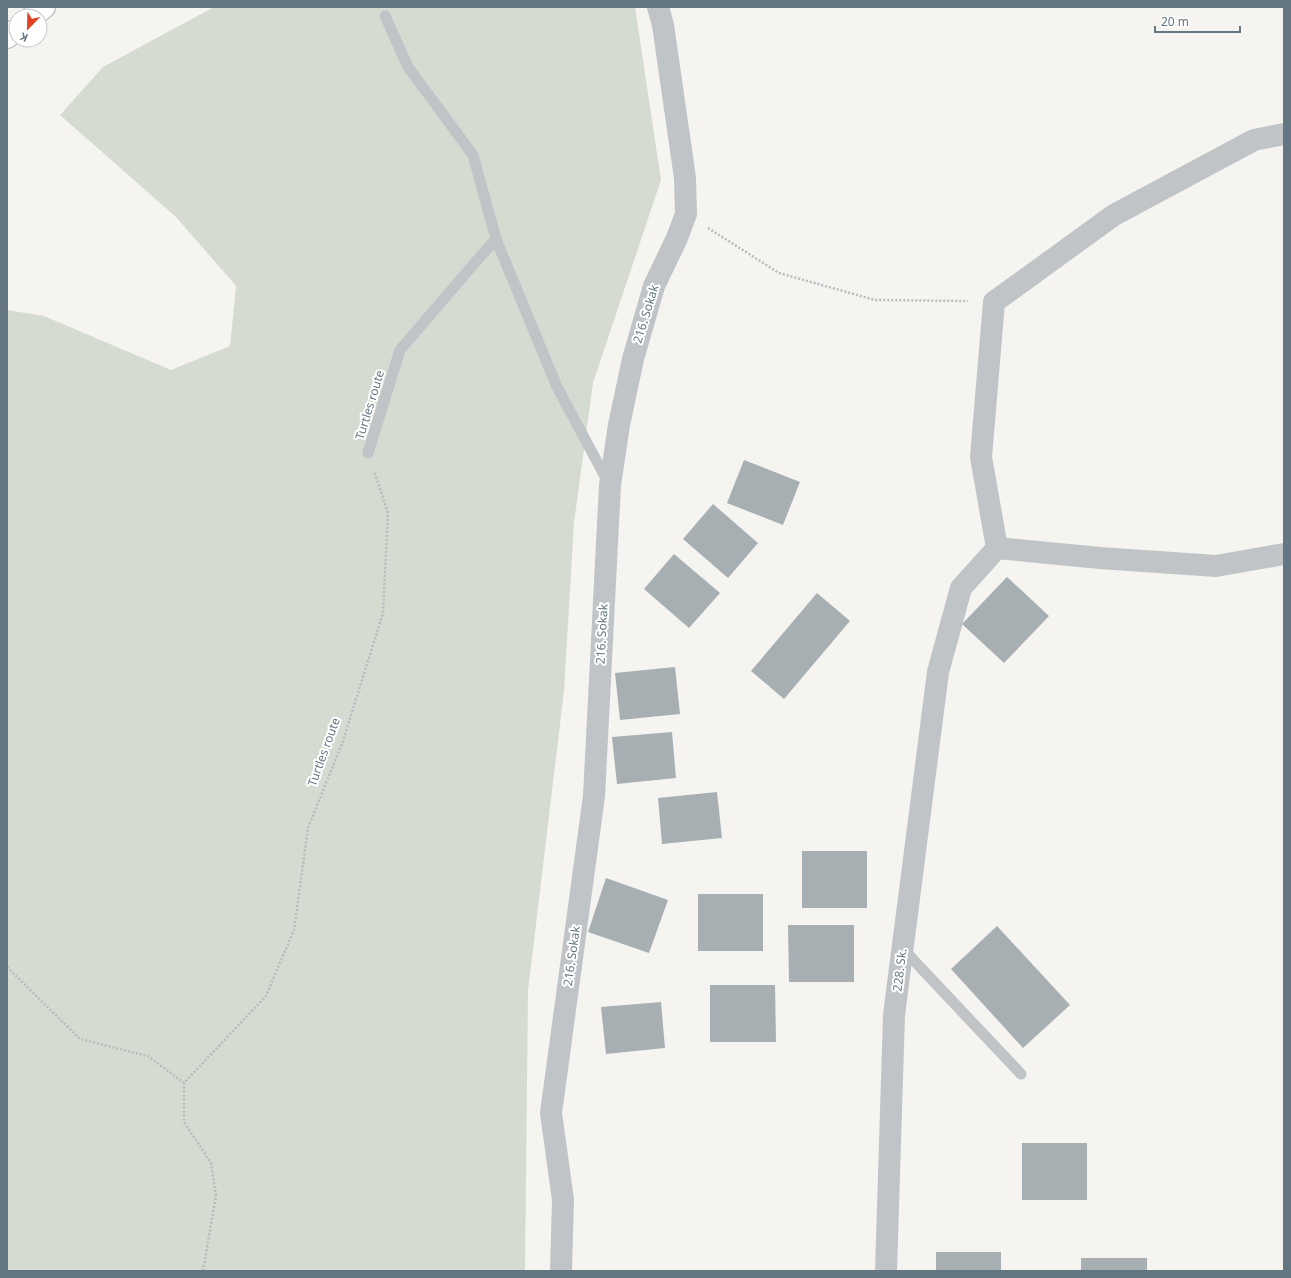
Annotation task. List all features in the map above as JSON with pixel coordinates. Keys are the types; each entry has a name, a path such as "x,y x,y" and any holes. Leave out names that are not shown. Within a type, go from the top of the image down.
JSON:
{"street":[{"name":"216. Sokak","path":"561,1271 563,1200 551,1113 594,796 610,485 619,424 633,359 654,286 678,238 686,214 685,178 663,25 658,7"},
{"path":"1284,134 1254,140 1114,215 994,302 981,457 997,548 1100,558 1216,566 1284,554"},
{"name":"228. Sk.","path":"886,1271 894,1016 938,672 961,588 997,548"}],"lane":[{"path":"385,16 408,67 473,155 496,240 557,387 610,485"},
{"name":"Turtles route","path":"368,453 400,350 496,240"},
{"path":"902,948 1021,1074"}],"path":[{"path":"686,214 779,273 875,300 994,302"},
{"name":"Turtles route","path":"184,1083 266,996 294,930 308,828 343,741 383,613 388,513 368,453"},
{"path":"7,967 80,1039 148,1056 184,1083 184,1122 211,1163 216,1196 203,1271"}],"shaded area":[{"path":"214,7 635,7 661,180 593,383 574,523 564,691 528,991 525,1271 7,1271 7,310 44,316 171,370 230,346 236,286 176,217 60,115 103,67"}],"building":[{"path":"744,460 800,482 783,525 727,503"},
{"path":"713,504 758,543 728,578 683,539"},
{"path":"674,554 720,593 689,628 644,589"},
{"path":"1007,577 1049,616 1004,663 962,624"},
{"path":"817,593 850,621 784,699 751,671"},
{"path":"675,667 680,714 620,720 615,673"},
{"path":"672,732 676,778 617,784 612,737"},
{"path":"717,792 722,838 662,844 658,798"},
{"path":"802,851 867,851 867,908 802,908"},
{"path":"606,878 668,900 649,953 588,932"},
{"path":"698,894 763,894 763,951 698,951"},
{"path":"788,925 854,925 854,982 789,982"},
{"path":"997,926 1070,1005 1023,1048 951,969"},
{"path":"710,985 775,985 776,1042 710,1042"},
{"path":"661,1002 665,1048 606,1054 601,1007"},
{"path":"1022,1143 1087,1143 1087,1200 1022,1200"},
{"path":"936,1252 1001,1252 1001,1271 936,1271"},
{"path":"1081,1258 1147,1258 1147,1271 1081,1271"}]}
